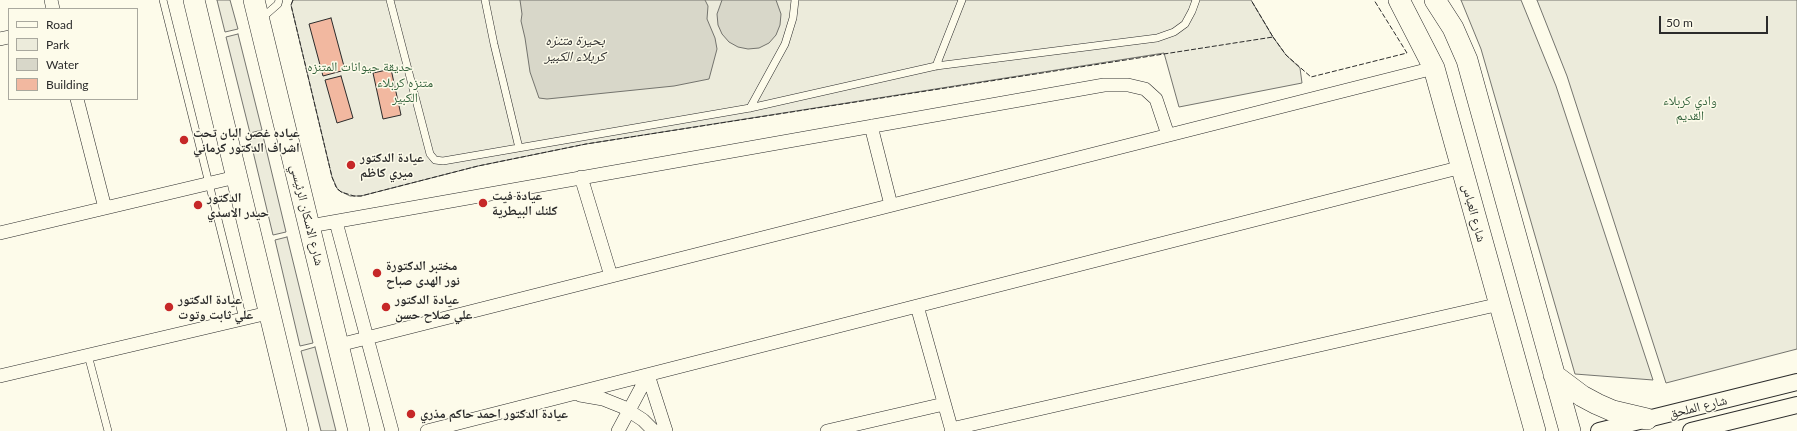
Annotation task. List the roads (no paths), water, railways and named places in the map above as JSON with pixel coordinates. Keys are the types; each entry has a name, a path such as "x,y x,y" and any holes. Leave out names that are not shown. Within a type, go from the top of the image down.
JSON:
{"main road":[{"path":"194,0 268,313 298,431"},
{"name":"شارع الاسكان الرئيسي","path":"254,0 339,345 358,429"},
{"name":"شارع العباس","path":"1399,0 1434,68 1535,431"},
{"path":"1435,0 1453,28 1467,60 1570,431"},
{"path":"1554,375 1582,396 1597,404 1624,414 1647,419"}],"street":[{"path":"339,345 1434,68"},
{"path":"310,226 1104,85 1118,84 1136,86 1145,89 1156,99 1160,106 1168,136"},
{"path":"77,100 105,208"},
{"path":"871,126 891,205"},
{"path":"427,431 1462,167"},
{"path":"0,233 236,177"},
{"path":"581,177 611,276"},
{"path":"336,222 392,431"},
{"path":"917,306 951,430 1500,304"},
{"path":"0,376 268,313"},
{"path":"618,431 648,375"},
{"path":"648,375 666,431"},
{"name":"شارع الملحق","path":"1599,431 1797,382"},
{"path":"572,394 603,399 629,410 643,420 654,431"},
{"path":"827,431 944,404"},
{"name":"شارع الملحق","path":"1691,431 1797,405"}],"lane":[{"path":"163,0 243,319"},
{"path":"259,21 278,4 279,0"},
{"path":"390,0 430,154 435,160 443,161 750,108 936,66 1157,38 1174,32 1185,24 1196,0"},
{"path":"485,0 519,148"},
{"path":"750,108 785,44 791,26 795,0"},
{"path":"936,66 962,0"},
{"path":"88,355 108,431"}],"water":[{"name":"بحيرة متنزه كربلاء الكبير","path":"520,0 705,0 708,6 707,19 715,38 717,49 709,79 674,86 547,99 539,98 530,72 521,21 522,14"},
{"path":"722,0 776,0 781,14 780,25 776,35 769,43 759,48 748,49 738,47 729,42 722,34 718,25 717,14"}],"place":[{"name":"عياده غصن البان تحت اشراف الدكتور كرماني","path":"184,140"},
{"name":"عيادة الدكتور ميري كاظم","path":"351,165"},
{"name":"عيادة فيت كلنك البيطرية","path":"483,203"},
{"name":"الدكتور حيدر الاسدي","path":"198,205"},
{"name":"مختبر الدكتورة نور الهدى صباح","path":"377,273"},
{"name":"عيادة الدكتور علي ثابت وتوت","path":"169,307"},
{"name":"عيادة الدكتور علي صلاح حسن","path":"386,307"},
{"name":"عيادة الدكتور احمد حاكم مذري","path":"411,414"}],"park label":[{"name":"حديقة حيوانات المتنزه","path":"360,67"},
{"name":"متنزه كربلاء الكبير","path":"405,90"},
{"name":"وادي كربلاء القديم","path":"1690,108"}]}
